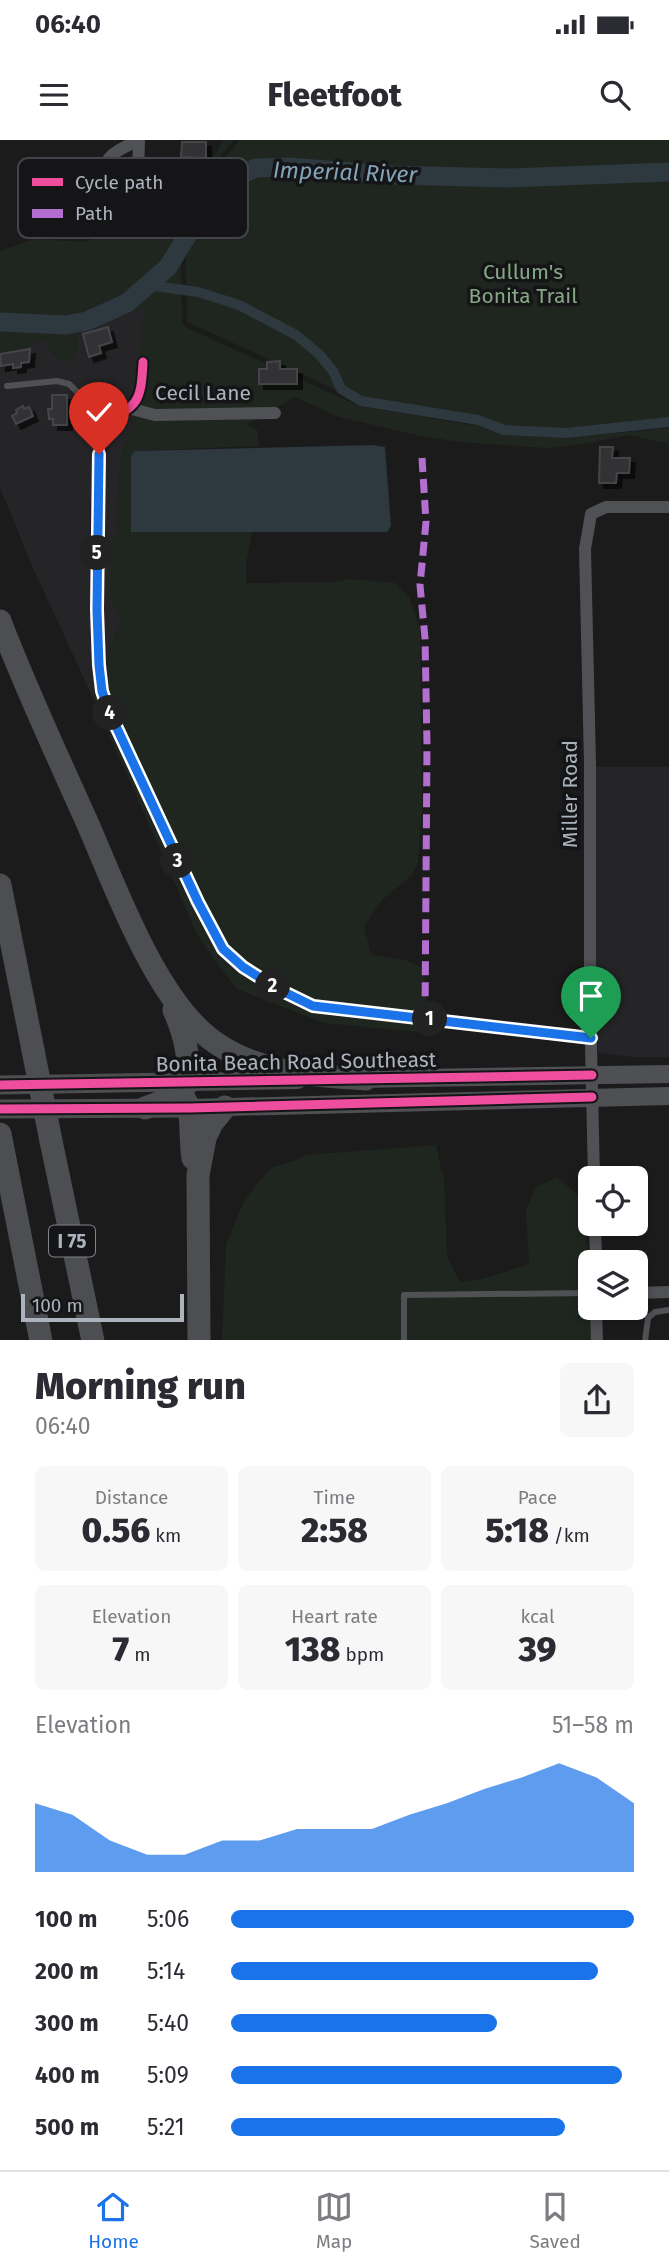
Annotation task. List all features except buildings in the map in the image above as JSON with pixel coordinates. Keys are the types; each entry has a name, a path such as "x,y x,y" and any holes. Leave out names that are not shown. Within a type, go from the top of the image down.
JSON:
{"highway":[{"path":"0,621 37,710 185,1035 189,1056 180,1091 198,1174"},
{"name":"I 75","path":"0,885 93,1340"},
{"path":"144,949 182,1010 200,1030 220,1046 246,1060 296,1074 366,1079"},
{"path":"145,1108 180,1091"},
{"path":"199,1340 198,1174 205,1138 225,1108"},
{"name":"I 75","path":"1,1138 41,1340"}],"main road":[{"name":"Bonita Beach Road Southeast","path":"0,1085 180,1091"},
{"path":"0,1109 145,1108"}],"street":[{"path":"143,362 139,394 132,409 102,423 97,505 97,610 102,691 137,775 223,949 243,967 276,988 313,1006 591,1038"},
{"name":"Cecil Lane","path":"132,409 155,415 275,413"},
{"name":"Miller Road","path":"594,1166 585,549 591,514 606,507 669,507"},
{"name":"Bonita Beach Road Southeast","path":"180,1091 366,1079 669,1074"},
{"name":"Bonita Beach Road Southeast","path":"180,1091 225,1108 669,1096"},
{"path":"648,1293 669,1292"},
{"path":"596,1320 597,1340"}],"lane":[{"path":"7,386 57,381 69,384 100,414 102,423"},
{"path":"404,1340 404,1295 578,1293"},
{"path":"645,1340 648,1318 655,1312 669,1310"}],"shaded area":[{"path":"145,309 131,435 126,439 120,466 116,533 111,550 110,598 121,619 93,698 34,570 0,488 0,372 8,371 29,345 45,339 53,355 77,352 76,339 80,330 90,324"},
{"path":"372,445 385,447 391,526 387,532 131,532 131,456 135,451"},
{"path":"591,767 669,767 669,1057 598,1053"}],"green space":[{"path":"224,140 234,140 219,158 213,158"},
{"name":"Cullum's Bonita Trail","path":"240,140 669,140 669,422 566,433 504,430 478,420 361,401 187,322 186,238 248,238 248,158 225,158"},
{"path":"95,238 181,238 182,322 185,327 359,406 477,426 504,435 566,438 669,428 669,449 667,443 628,435 546,448 460,442 339,417 295,397 247,424 258,431 258,446 135,451 132,532 252,532 246,564 246,583 334,582 349,579 395,583 409,597 420,629 422,811 418,862 412,875 382,900 364,926 371,955 405,960 423,968 428,1033 324,1023 237,989 197,934 93,698 121,619 110,598 111,550 116,533 120,466 126,439 131,435 144,309 90,324 80,330 76,339 77,352 72,361 58,358 45,339 29,345 8,371 0,372 0,251 34,239 86,242"},
{"path":"436,1145 444,1175 447,1256 460,1282 483,1279 529,1264 526,1210 536,1187 557,1177 577,1194 578,1236 586,1236 589,1250 578,1250 578,1320 593,1320 593,1340 222,1340 226,1244 245,1199 271,1168 305,1155"}],"waterway":[{"name":"Imperial River","path":"248,172 256,168 288,167 391,175 508,178 669,172"},
{"name":"Imperial River","path":"0,322 66,325 87,321 127,303 168,267 186,238"},
{"path":"147,285 198,292 239,305 296,335 319,354 333,371 341,389 361,401 478,420 504,430 566,433 669,422"}],"marked path":[{"path":"422,458 426,522 420,585 425,638 427,744 425,1019"}],"cycle path":[{"path":"143,362 141,386 135,402 102,423 97,505 97,610 102,691 198,902 223,949 243,967 276,988 313,1006 591,1038"},
{"path":"0,1085 592,1075"},
{"path":"0,1109 190,1108 592,1097"}],"route":[{"path":"99,454 97,610 102,691 137,775 223,949 233,960 276,988 313,1006 591,1038"}]}
